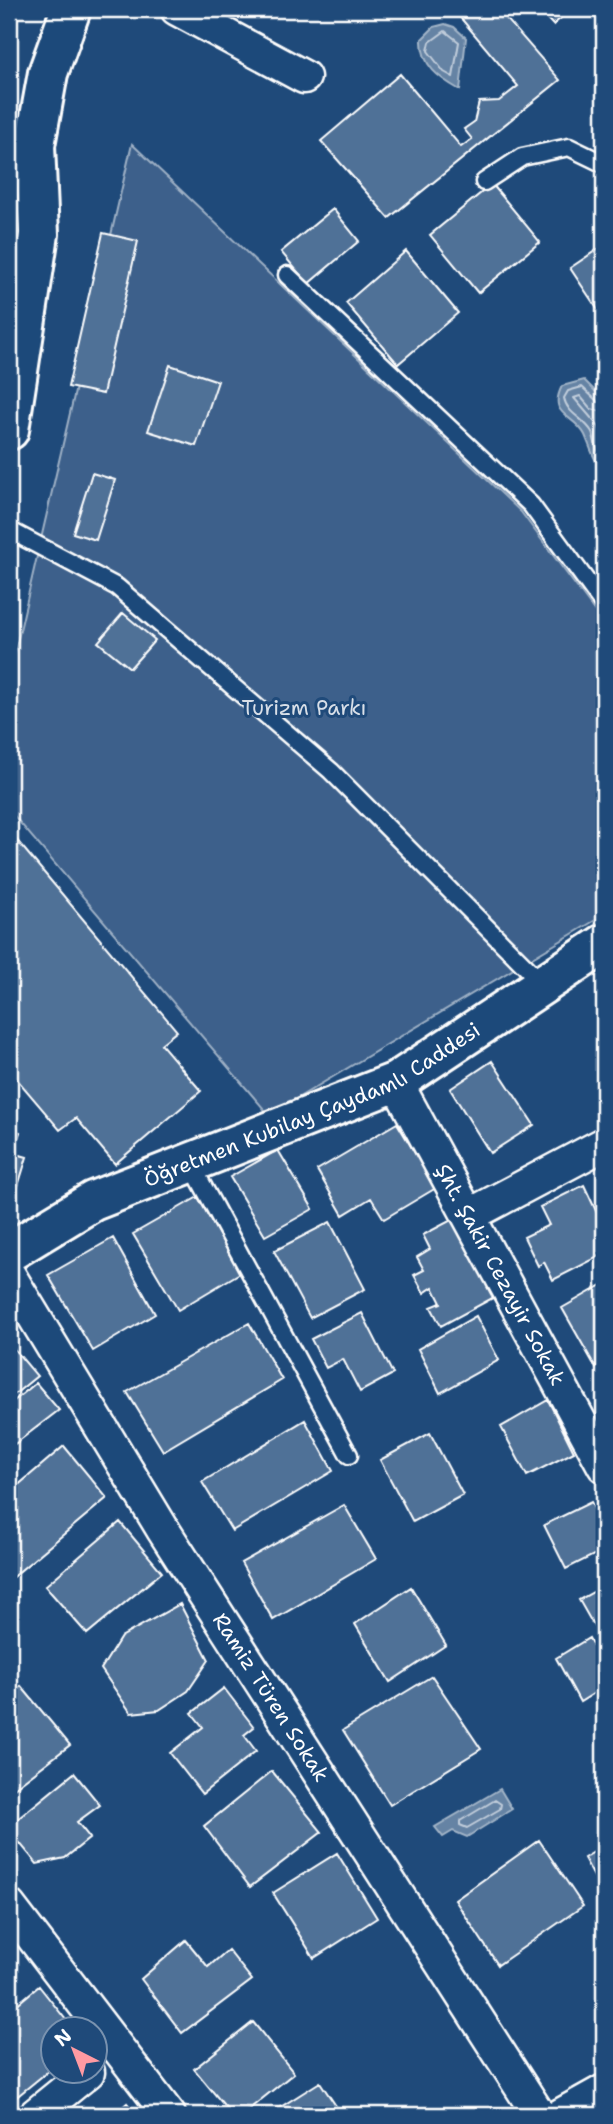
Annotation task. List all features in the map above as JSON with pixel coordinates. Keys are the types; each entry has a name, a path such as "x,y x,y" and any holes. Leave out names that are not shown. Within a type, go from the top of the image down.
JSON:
{"street":[{"path":"9,430 39,234 35,145 48,73 71,9"},
{"path":"177,9 304,77"},
{"name":"Öğretmen Kubilay Çaydamlı Caddesi","path":"9,1252 93,1201 396,1082 604,944"},
{"name":"Şht. Şakir Cezayir Sokak","path":"396,1082 604,1466"},
{"path":"470,1215 604,1144"},
{"name":"Ramiz Türen Sokak","path":"9,1275 162,1528 539,2115"},
{"path":"9,1906 80,2016"},
{"path":"108,2059 169,2115"},
{"path":"35,2115 70,2086"},
{"path":"561,2115 604,2091"}],"lane":[{"path":"484,182 522,157 569,147 604,164"},
{"path":"287,275 531,505 604,604"},
{"path":"9,530 117,587 331,771 543,984"},
{"path":"190,1162 349,1455"}],"green space":[{"name":"Turizm Parkı","path":"132,144 521,512 604,624 604,915 269,1115 9,810 9,678"}],"water":[{"path":"445,24 454,27 466,38 460,90 433,70 422,48 422,39 434,27"},
{"path":"584,380 604,400 604,464 596,461 585,435 564,414 558,403 562,386"},
{"path":"500,1789 512,1809 467,1837 453,1831 443,1837 435,1827"}],"building":[{"path":"199,9 240,9 230,26"},
{"path":"453,9 498,9 560,80 389,218 321,141 400,74 461,147 472,139 464,129 474,122 479,102 499,101 518,86"},
{"path":"538,9 571,9 553,25"},
{"path":"492,184 540,242 478,293 430,235"},
{"path":"333,209 359,241 308,284 281,252"},
{"path":"103,233 138,241 103,394 68,387"},
{"path":"604,245 604,319 570,268"},
{"path":"406,251 458,313 398,364 346,303"},
{"path":"170,365 218,381 196,446 148,431"},
{"path":"92,473 115,480 96,540 73,533"},
{"path":"123,613 155,640 130,668 98,642"},
{"path":"9,831 177,1031 161,1044 201,1091 115,1164 76,1118 60,1130 9,1070"},
{"path":"492,1061 534,1125 490,1153 450,1089"},
{"path":"397,1123 436,1188 384,1219 371,1198 343,1215 317,1170"},
{"path":"9,1128 20,1132 13,1153 27,1157 13,1202 9,1200"},
{"path":"278,1150 313,1209 265,1236 230,1177"},
{"path":"584,1185 604,1228 604,1254 553,1280 544,1262 538,1266 524,1237 549,1225 540,1207"},
{"path":"198,1197 240,1273 178,1310 133,1234"},
{"path":"457,1217 500,1294 441,1326 431,1307 441,1303 433,1287 424,1293 414,1275 424,1270 417,1257 430,1249 423,1235"},
{"path":"330,1222 365,1289 310,1318 274,1251"},
{"path":"113,1238 155,1314 93,1351 48,1275"},
{"path":"604,1284 604,1363 596,1368 562,1308"},
{"path":"362,1313 393,1374 360,1392 343,1359 326,1368 311,1339"},
{"path":"476,1316 499,1360 440,1393 418,1349"},
{"path":"249,1323 282,1380 163,1451 127,1392"},
{"path":"9,1343 37,1376 9,1399"},
{"path":"36,1383 59,1410 15,1444 9,1437 9,1405"},
{"path":"548,1400 574,1452 527,1476 501,1427"},
{"path":"305,1420 333,1471 232,1531 202,1482"},
{"path":"430,1433 463,1495 413,1522 380,1460"},
{"path":"64,1446 107,1498 9,1580 9,1493"},
{"path":"591,1502 604,1529 604,1550 566,1569 544,1525"},
{"path":"344,1505 376,1559 273,1620 241,1563"},
{"path":"120,1522 162,1572 87,1634 45,1586"},
{"path":"604,1586 604,1644 579,1600"},
{"path":"411,1587 446,1645 390,1682 355,1624"},
{"path":"180,1604 209,1660 188,1691 159,1710 131,1713 101,1669 121,1637"},
{"path":"589,1638 604,1667 604,1687 580,1702 556,1658"},
{"path":"432,1676 481,1749 390,1805 343,1730"},
{"path":"21,1686 70,1745 9,1792 9,1696"},
{"path":"224,1688 254,1727 244,1735 256,1751 202,1794 170,1753 203,1727 192,1713"},
{"path":"272,1771 322,1832 250,1887 204,1826"},
{"path":"74,1773 100,1805 77,1822 90,1838 65,1858 37,1864 9,1830 9,1826"},
{"path":"539,1840 583,1906 498,1965 455,1900"},
{"path":"604,1846 604,1895 584,1858"},
{"path":"337,1853 377,1918 314,1958 273,1893"},
{"path":"186,1940 208,1967 228,1950 252,1980 182,2033 141,1979"},
{"path":"39,1986 63,2016 38,2016 38,2079 14,2099 9,2092 9,2011"},
{"path":"253,2022 294,2073 242,2115 232,2115 194,2069"},
{"path":"320,2082 342,2115 268,2115"},
{"path":"127,2103 137,2115 113,2115"}]}
